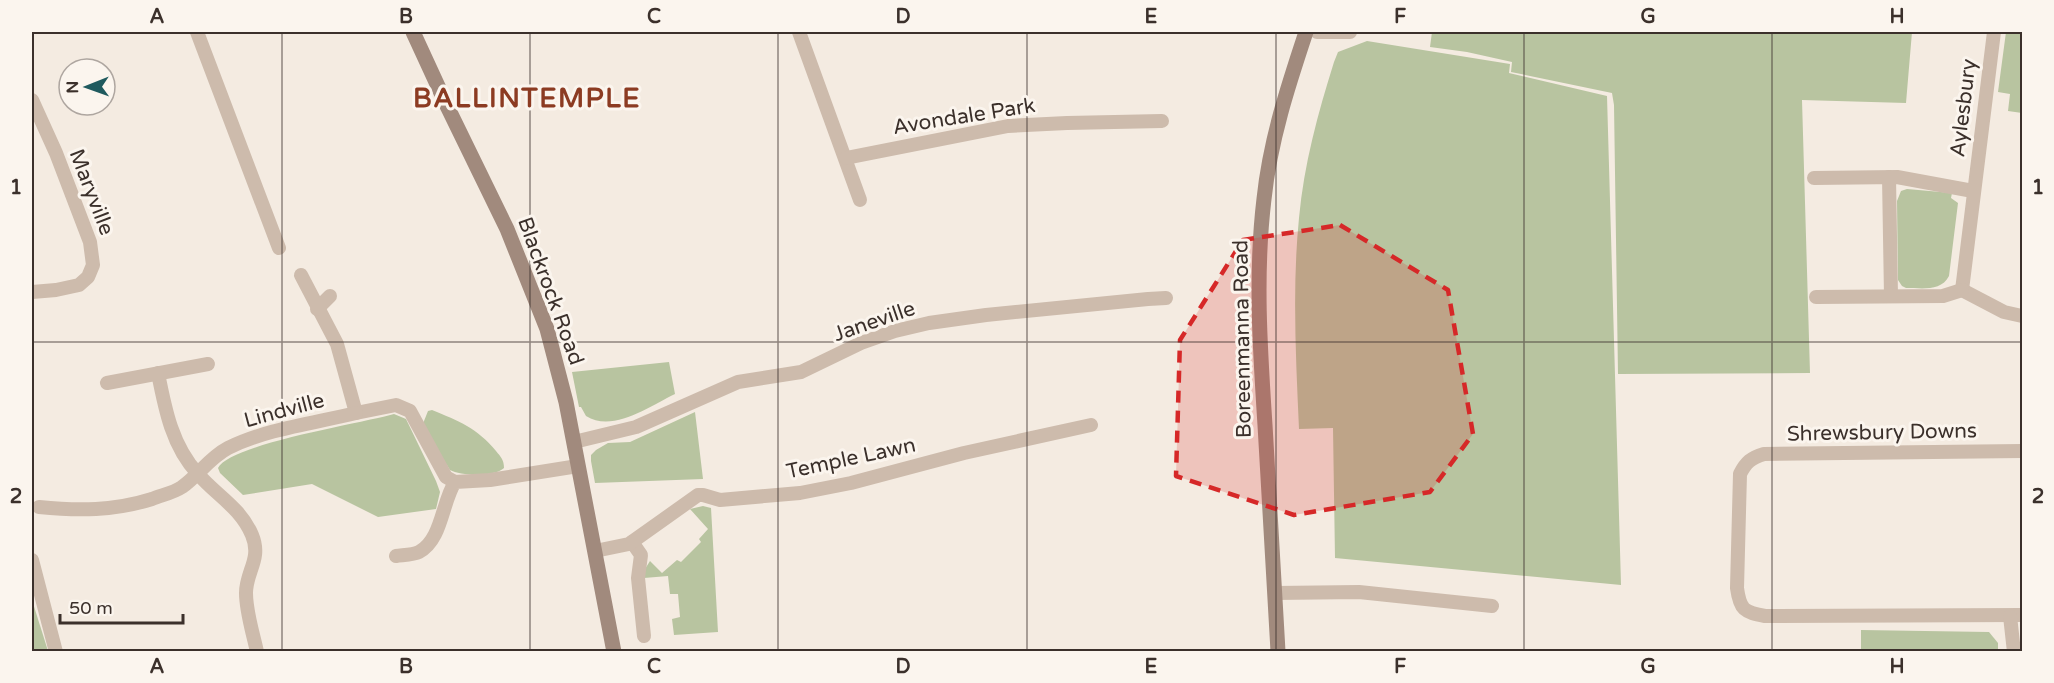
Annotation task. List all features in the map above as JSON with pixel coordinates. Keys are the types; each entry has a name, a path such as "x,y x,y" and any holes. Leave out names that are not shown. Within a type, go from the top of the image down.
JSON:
{"street":[{"path":"197,32 279,248"},
{"name":"Blackrock Road","path":"413,32 522,264 553,349 614,651"},
{"path":"799,32 860,200"},
{"name":"Boreenmanna Road","path":"1278,651 1259,333 1258,262 1270,157 1288,86 1306,32"},
{"path":"1317,32 1350,32"},
{"name":"Aylesbury","path":"1962,290 1994,32"},
{"name":"Maryville","path":"32,100 56,153 90,242 93,265 88,277 79,285 32,292"},
{"name":"Avondale Park","path":"846,158 1008,126 1162,121"},
{"name":"Aylesbury","path":"1814,177 1908,178 1973,191"},
{"path":"1889,177 1891,296"},
{"name":"Lindville","path":"301,275 342,356 356,414"},
{"path":"1816,297 1942,296 1962,290 2017,315"},
{"path":"317,309 330,296"},
{"name":"Janeville","path":"573,442 636,427 738,382 801,372 861,343 929,323 986,315 1166,298"},
{"path":"107,383 208,364"},
{"path":"158,373 169,424 183,454 196,473 239,512 253,538 255,558 246,588 246,598 257,651"},
{"name":"Lindville","path":"34,510 91,511 117,508 176,490 219,453 257,436 396,405 410,411 446,477 455,482"},
{"name":"Temple Lawn","path":"595,551 632,542 698,495 720,500 800,493 851,483 964,453 1091,425"},
{"name":"Shrewsbury Downs","path":"2016,615 1771,616 1749,613 1739,604 1737,588 1740,474 1745,464 1753,457 1764,454 2022,452"},
{"path":"396,556 419,552 435,535 449,491 455,482 499,479 578,466"},
{"path":"632,542 641,555 638,578 644,636"},
{"path":"32,560 56,651"},
{"path":"1275,593 1359,592 1492,606"},
{"path":"2014,651 2016,615"}],"highlighted area":[{"path":"1340,225 1448,290 1473,434 1430,492 1294,515 1176,476 1180,340 1243,240"}],"green space":[{"path":"1432,32 1912,32 1906,103 1802,100 1810,373 1618,374 1612,93 1511,72 1512,62 1430,47"},
{"path":"2006,32 2022,32 2022,113 2008,111 2010,94 1998,92"},
{"path":"1367,41 1510,64 1509,73 1607,96 1621,585 1335,558 1333,428 1299,429 1295,324 1297,244 1301,198 1308,158 1334,62 1338,52"},
{"path":"1907,189 1952,193 1951,198 1958,203 1949,276 1936,287 1906,288 1898,280 1897,201 1901,191"},
{"path":"669,362 675,394 643,411 619,420 608,421 586,416 579,407 572,372"},
{"path":"432,410 459,422 482,436 501,457 504,468 493,473 478,475 450,470 422,426 428,411"},
{"path":"695,412 703,479 595,483 591,455 596,450 608,443 630,442"},
{"path":"394,414 406,419 436,481 440,492 436,509 378,517 312,484 243,495 220,473 218,468 228,459 271,443"},
{"path":"703,506 711,508 718,632 674,635 672,619 680,617 678,594 670,594 668,576 644,578 645,569 650,561 662,573 677,560 681,562 701,542 699,539 708,529 690,509"},
{"path":"32,600 48,651 32,651"},
{"path":"1861,630 1989,632 1998,643 1998,651 1861,651"}],"district":[{"name":"BALLINTEMPLE","path":"527,98"}]}
